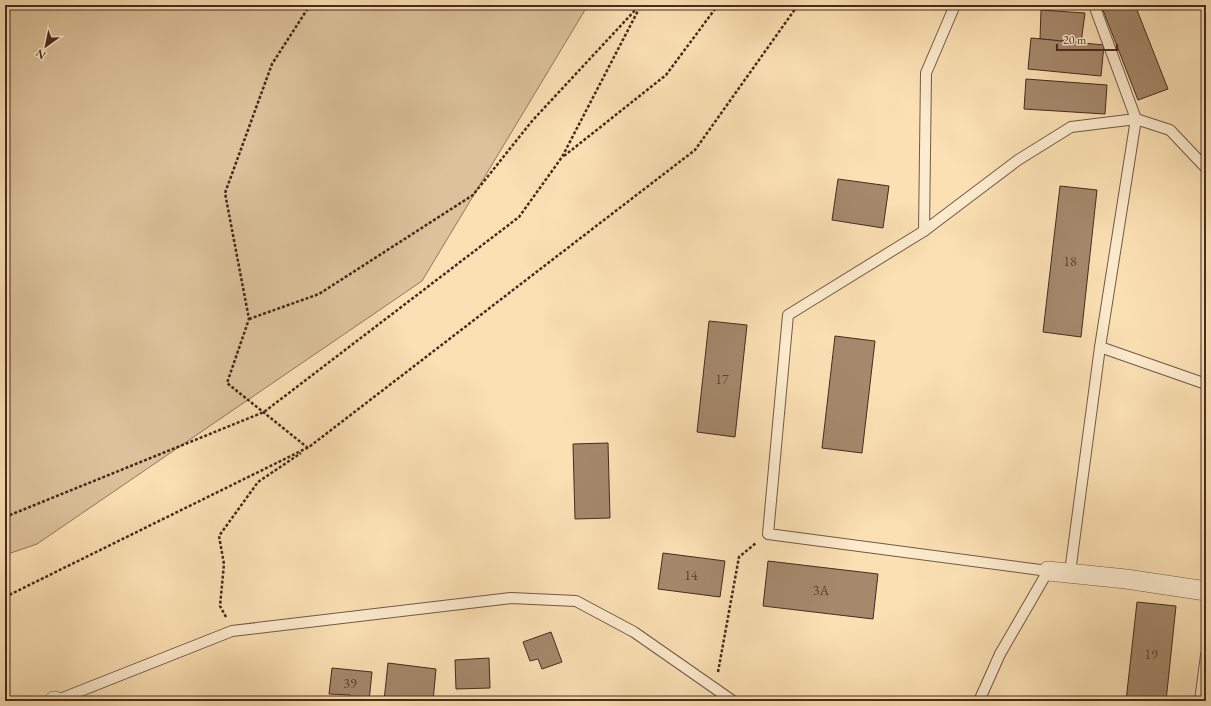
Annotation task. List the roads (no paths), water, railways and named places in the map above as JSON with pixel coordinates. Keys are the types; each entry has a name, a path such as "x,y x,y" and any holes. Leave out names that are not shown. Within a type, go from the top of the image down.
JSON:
{"street":[{"path":"1048,571 1070,572 1206,591"}],"lane":[{"path":"924,232 926,73 955,5"},
{"path":"1070,572 1100,347 1136,119 1094,5"},
{"path":"979,701 1000,654 1048,571 768,534 788,315 924,232 1018,160 1071,127 1136,119 1170,130 1206,168"},
{"path":"1100,347 1206,384"},
{"path":"55,701 232,631 511,598 576,601 634,632 733,701"},
{"path":"1200,701 1206,654"}]}
